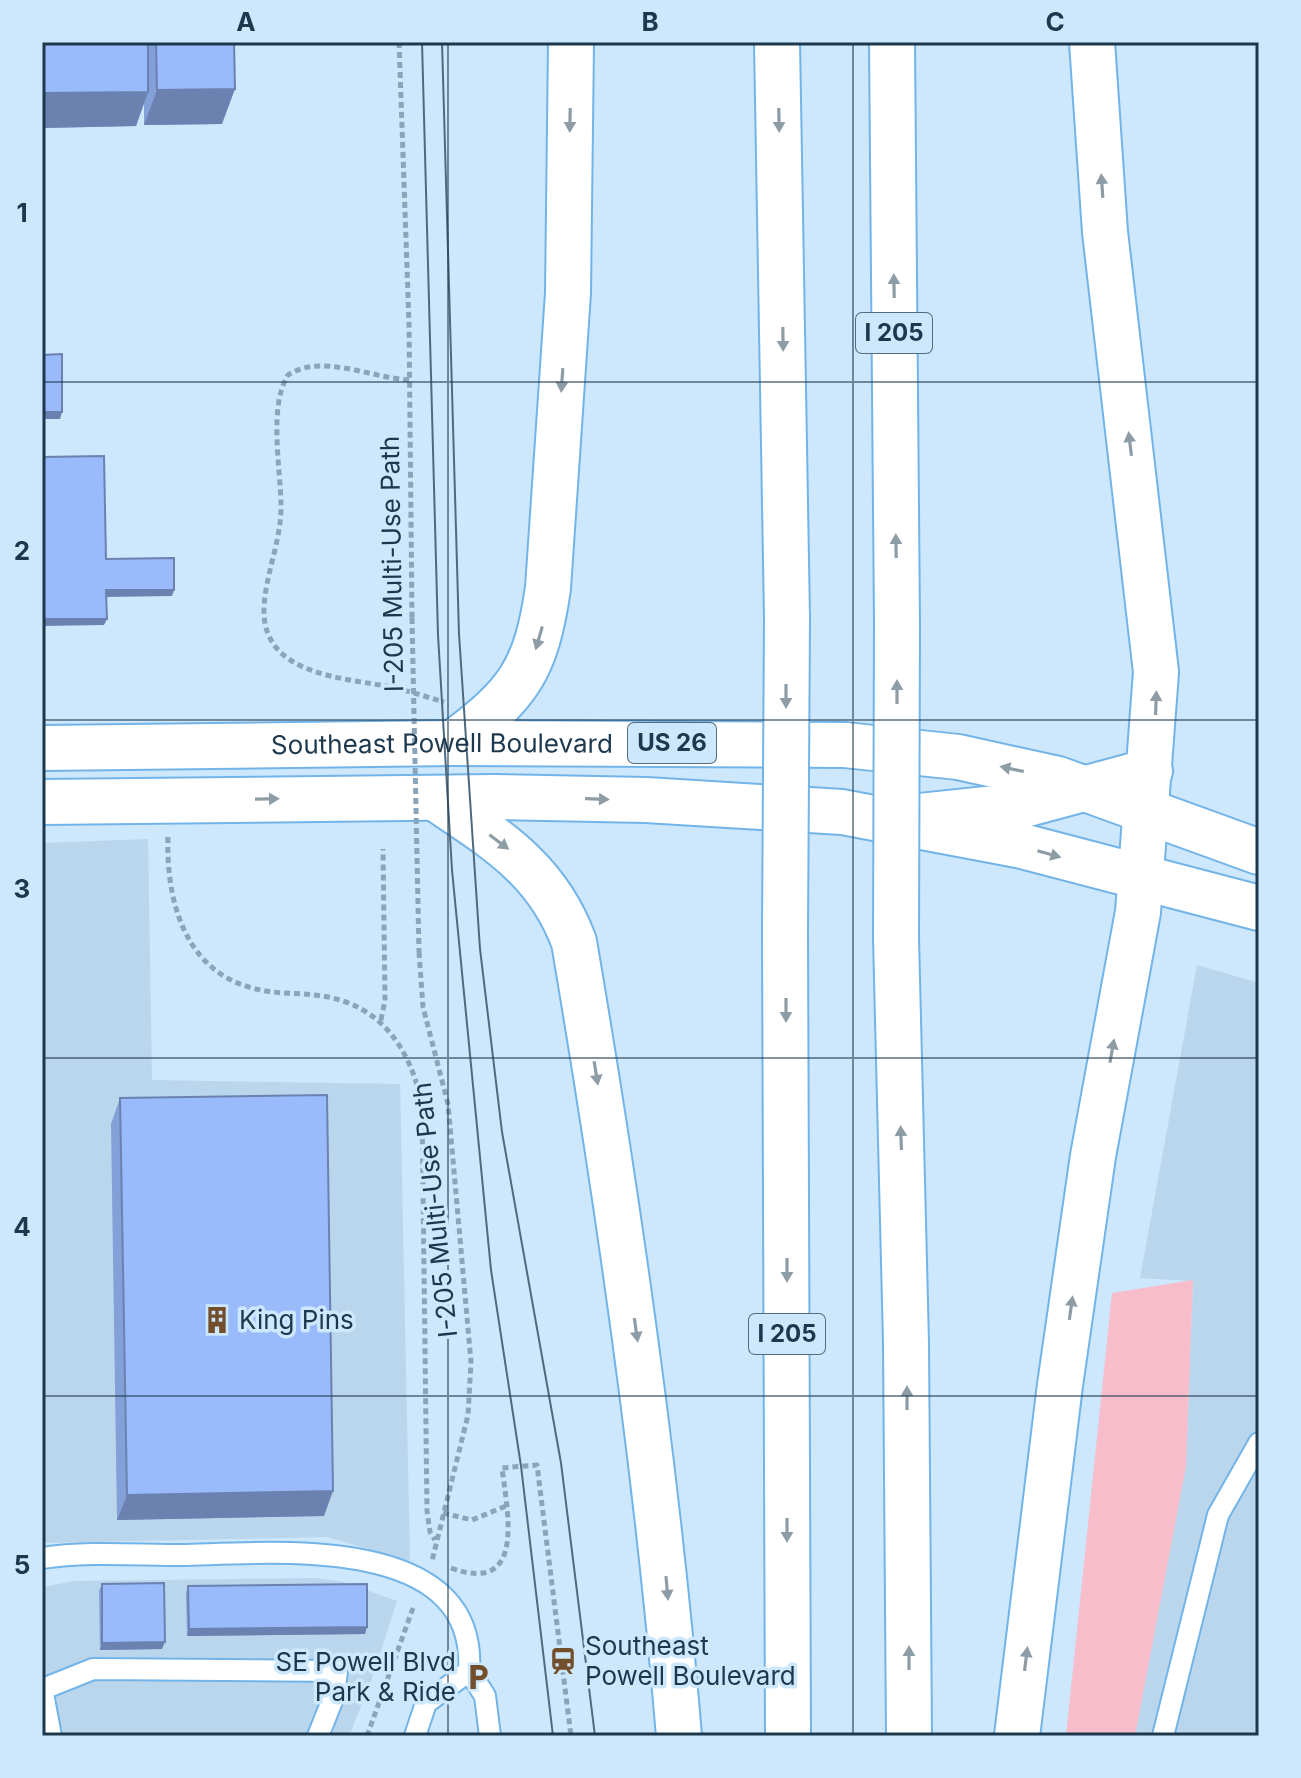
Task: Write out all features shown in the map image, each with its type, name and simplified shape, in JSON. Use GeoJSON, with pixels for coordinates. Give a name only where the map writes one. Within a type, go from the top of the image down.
{"type":"FeatureCollection","features":[{"type":"Feature","properties":{"kind":"main road"},"geometry":{"type":"LineString","coordinates":[[449,723],[497,711],[530,666],[542,634],[548,588],[568,293],[571,42]]}},
{"type":"Feature","properties":{"kind":"main road","name":"I 205"},"geometry":{"type":"LineString","coordinates":[[777,42],[787,618],[788,1736]]}},
{"type":"Feature","properties":{"kind":"main road","name":"I 205"},"geometry":{"type":"LineString","coordinates":[[892,42],[897,624],[896,938],[906,1343],[909,1736]]}},
{"type":"Feature","properties":{"kind":"main road"},"geometry":{"type":"LineString","coordinates":[[1017,1736],[1064,1355],[1093,1156],[1141,879],[1156,672],[1105,232],[1092,42]]}},
{"type":"Feature","properties":{"kind":"main road","name":"Southeast Powell Boulevard"},"geometry":{"type":"LineString","coordinates":[[42,748],[449,723],[845,745],[958,757],[1087,788],[1149,790],[1259,852]]}},
{"type":"Feature","properties":{"kind":"main road"},"geometry":{"type":"LineString","coordinates":[[891,819],[976,813],[1024,805],[1087,788]]}},
{"type":"Feature","properties":{"kind":"main road"},"geometry":{"type":"LineString","coordinates":[[435,798],[529,866],[554,897],[574,942],[636,1326],[665,1564],[679,1736]]}},
{"type":"Feature","properties":{"kind":"main road","name":"Southeast Powell Boulevard"},"geometry":{"type":"LineString","coordinates":[[42,802],[435,798],[707,803],[842,812],[1022,846],[1259,908]]}},
{"type":"Feature","properties":{"kind":"lane"},"geometry":{"type":"LineString","coordinates":[[1163,1736],[1218,1515],[1259,1443]]}},
{"type":"Feature","properties":{"kind":"lane"},"geometry":{"type":"LineString","coordinates":[[42,1558],[316,1552],[373,1563],[423,1582],[451,1600],[460,1615],[470,1649],[469,1671],[485,1696],[490,1736]]}},
{"type":"Feature","properties":{"kind":"lane"},"geometry":{"type":"LineString","coordinates":[[51,1736],[42,1689],[93,1669],[337,1671],[334,1696],[318,1736]]}},
{"type":"Feature","properties":{"kind":"lane"},"geometry":{"type":"LineString","coordinates":[[415,1736],[426,1703],[469,1671]]}},
{"type":"Feature","properties":{"kind":"path","name":"I-205 Multi-Use Path"},"geometry":{"type":"LineString","coordinates":[[367,1736],[432,1561],[468,1415],[471,1362],[448,1104],[423,1007],[419,952],[409,380],[399,42]]}},
{"type":"Feature","properties":{"kind":"path"},"geometry":{"type":"LineString","coordinates":[[409,380],[323,366],[307,366],[288,375],[278,405],[279,539],[264,610],[276,645],[303,667],[343,681],[395,688],[449,723]]}},
{"type":"Feature","properties":{"kind":"path"},"geometry":{"type":"LineString","coordinates":[[168,836],[167,878],[176,912],[188,938],[206,963],[223,976],[246,987],[342,1000],[381,1020],[408,1058],[422,1105],[427,1511],[430,1532],[435,1540]]}},
{"type":"Feature","properties":{"kind":"path"},"geometry":{"type":"LineString","coordinates":[[381,1020],[385,1001],[383,849]]}},
{"type":"Feature","properties":{"kind":"path"},"geometry":{"type":"LineString","coordinates":[[432,1561],[473,1573],[496,1566],[508,1549],[502,1468],[537,1465],[571,1736]]}},
{"type":"Feature","properties":{"kind":"path"},"geometry":{"type":"LineString","coordinates":[[443,1513],[472,1520],[506,1506]]}},
{"type":"Feature","properties":{"kind":"shaded area"},"geometry":{"type":"Polygon","coordinates":[[[148,839],[152,1080],[400,1084],[410,1561],[327,1537],[42,1543],[42,843],[148,839]]]}},
{"type":"Feature","properties":{"kind":"shaded area"},"geometry":{"type":"Polygon","coordinates":[[[1197,965],[1259,983],[1259,1736],[1135,1736],[1186,1466],[1193,1281],[1140,1278],[1197,965]]]}},
{"type":"Feature","properties":{"kind":"shaded area"},"geometry":{"type":"Polygon","coordinates":[[[1193,1280],[1186,1466],[1135,1736],[1066,1736],[1112,1293],[1193,1280]]]}},
{"type":"Feature","properties":{"kind":"shaded area"},"geometry":{"type":"Polygon","coordinates":[[[316,1578],[344,1582],[397,1601],[349,1736],[42,1736],[42,1587],[75,1581],[316,1578]]]}},
{"type":"Feature","properties":{"kind":"building"},"geometry":{"type":"Polygon","coordinates":[[[42,42],[148,42],[148,92],[42,93],[42,42]]]}},
{"type":"Feature","properties":{"kind":"building"},"geometry":{"type":"Polygon","coordinates":[[[156,42],[234,42],[235,89],[157,90],[156,42]]]}},
{"type":"Feature","properties":{"kind":"building"},"geometry":{"type":"Polygon","coordinates":[[[62,354],[62,412],[42,412],[42,355],[62,354]]]}},
{"type":"Feature","properties":{"kind":"building"},"geometry":{"type":"Polygon","coordinates":[[[104,456],[106,559],[174,558],[174,590],[106,590],[107,619],[42,619],[42,457],[104,456]]]}},
{"type":"Feature","properties":{"kind":"building","name":"King Pins"},"geometry":{"type":"Polygon","coordinates":[[[327,1095],[333,1491],[127,1495],[120,1098],[327,1095]]]}},
{"type":"Feature","properties":{"kind":"building"},"geometry":{"type":"Polygon","coordinates":[[[164,1583],[165,1642],[102,1643],[102,1584],[164,1583]]]}},
{"type":"Feature","properties":{"kind":"building"},"geometry":{"type":"Polygon","coordinates":[[[367,1584],[367,1627],[189,1629],[188,1586],[367,1584]]]}},
{"type":"Feature","properties":{"kind":"tram line"},"geometry":{"type":"LineString","coordinates":[[422,42],[438,635],[452,870],[491,1270],[521,1466],[553,1736]]}},
{"type":"Feature","properties":{"kind":"tram line"},"geometry":{"type":"LineString","coordinates":[[442,42],[459,634],[480,949],[502,1132],[561,1463],[595,1736]]}},
{"type":"Feature","properties":{"kind":"place","name":"King Pins"},"geometry":{"type":"Point","coordinates":[217,1320]}},
{"type":"Feature","properties":{"kind":"place","name":"Southeast Powell Boulevard"},"geometry":{"type":"Point","coordinates":[563,1661]}},
{"type":"Feature","properties":{"kind":"place","name":"SE Powell Blvd Park & Ride"},"geometry":{"type":"Point","coordinates":[478,1677]}}]}
